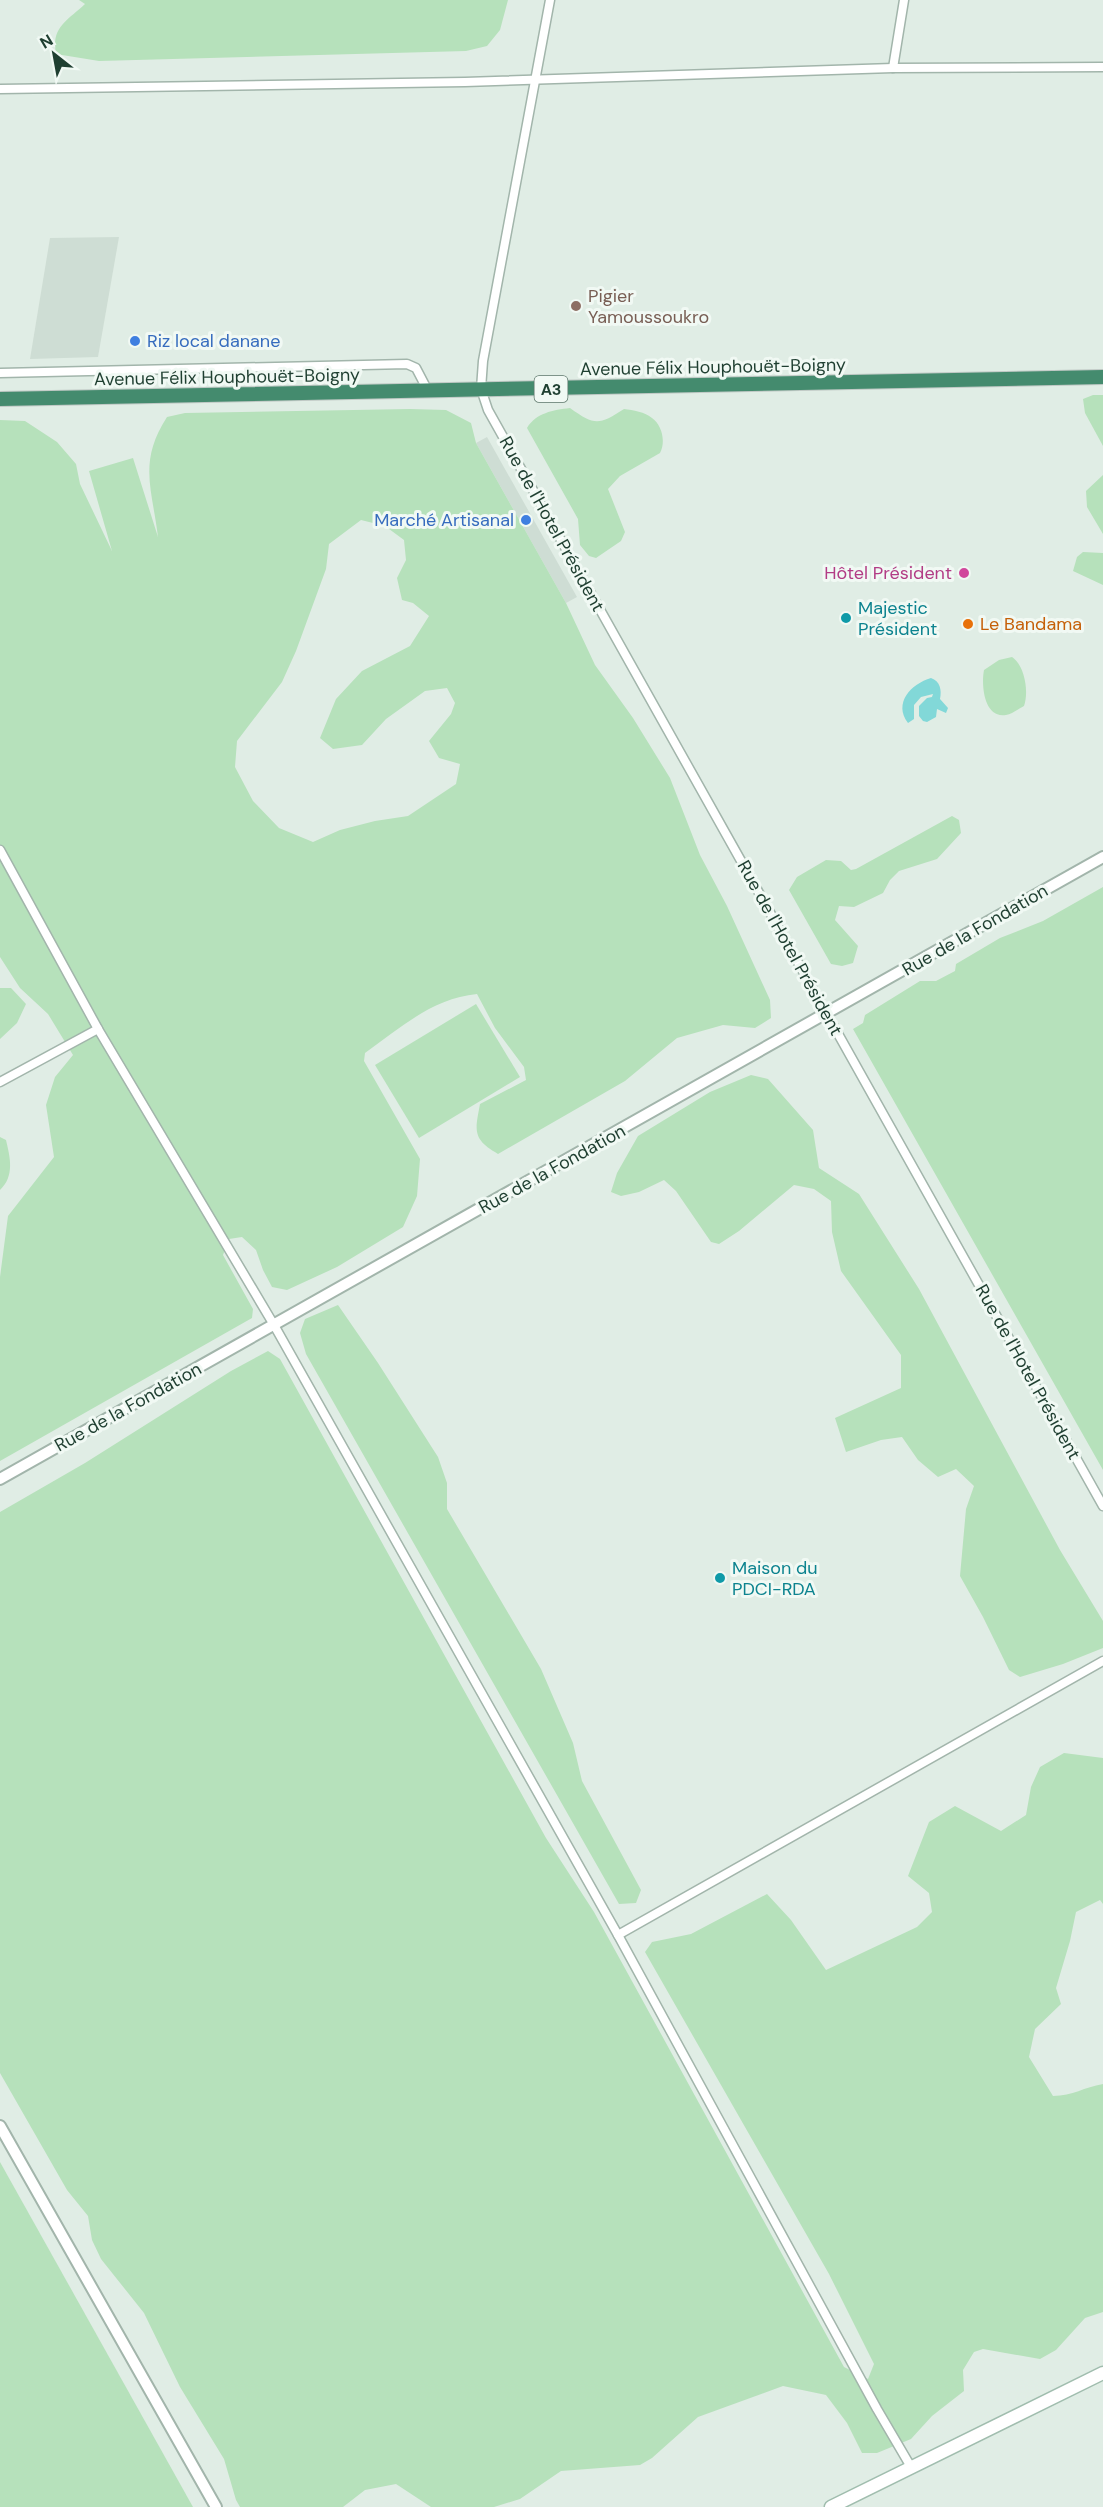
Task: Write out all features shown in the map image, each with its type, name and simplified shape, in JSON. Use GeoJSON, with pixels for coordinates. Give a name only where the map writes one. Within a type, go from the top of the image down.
{"type":"FeatureCollection","features":[{"type":"Feature","properties":{"kind":"highway","name":"Avenue Félix Houphouët-Boigny"},"geometry":{"type":"LineString","coordinates":[[0,399],[1103,376]]}},
{"type":"Feature","properties":{"kind":"main road"},"geometry":{"type":"LineString","coordinates":[[831,2507],[1103,2373]]}},
{"type":"Feature","properties":{"kind":"street"},"geometry":{"type":"LineString","coordinates":[[481,389],[486,349],[550,0]]}},
{"type":"Feature","properties":{"kind":"street"},"geometry":{"type":"LineString","coordinates":[[893,68],[904,0]]}},
{"type":"Feature","properties":{"kind":"street"},"geometry":{"type":"LineString","coordinates":[[0,90],[537,79],[893,68],[1103,67]]}},
{"type":"Feature","properties":{"kind":"street"},"geometry":{"type":"LineString","coordinates":[[0,373],[407,364],[416,368],[428,391]]}},
{"type":"Feature","properties":{"kind":"street","name":"Rue de l'Hotel Président"},"geometry":{"type":"LineString","coordinates":[[481,389],[496,424],[1103,1506]]}},
{"type":"Feature","properties":{"kind":"street"},"geometry":{"type":"LineString","coordinates":[[0,850],[98,1029],[274,1325],[618,1935],[877,2409],[911,2467]]}},
{"type":"Feature","properties":{"kind":"street","name":"Rue de la Fondation"},"geometry":{"type":"LineString","coordinates":[[0,1479],[1103,857]]}},
{"type":"Feature","properties":{"kind":"street"},"geometry":{"type":"LineString","coordinates":[[0,1082],[98,1029]]}},
{"type":"Feature","properties":{"kind":"street"},"geometry":{"type":"LineString","coordinates":[[618,1935],[1103,1661]]}},
{"type":"Feature","properties":{"kind":"street"},"geometry":{"type":"LineString","coordinates":[[0,2126],[216,2507]]}},
{"type":"Feature","properties":{"kind":"shaded area"},"geometry":{"type":"Polygon","coordinates":[[[119,237],[98,357],[30,359],[50,238],[119,237]]]}},
{"type":"Feature","properties":{"kind":"shaded area","name":"Marché Artisanal"},"geometry":{"type":"Polygon","coordinates":[[[487,437],[577,597],[566,603],[476,443],[487,437]]]}},
{"type":"Feature","properties":{"kind":"green space"},"geometry":{"type":"Polygon","coordinates":[[[79,0],[508,0],[500,30],[487,46],[466,51],[99,61],[56,54],[58,31],[85,4],[79,0]]]}},
{"type":"Feature","properties":{"kind":"green space"},"geometry":{"type":"Polygon","coordinates":[[[1093,395],[1103,395],[1103,446],[1085,413],[1083,399],[1093,395]]]}},
{"type":"Feature","properties":{"kind":"green space"},"geometry":{"type":"Polygon","coordinates":[[[570,408],[585,418],[597,421],[609,418],[624,409],[639,412],[655,421],[662,434],[663,444],[660,453],[620,476],[608,489],[625,532],[621,541],[596,558],[589,556],[580,545],[578,519],[527,428],[540,416],[551,411],[570,408]]]}},
{"type":"Feature","properties":{"kind":"green space"},"geometry":{"type":"Polygon","coordinates":[[[446,410],[471,423],[476,443],[566,603],[595,665],[633,718],[670,778],[700,855],[727,906],[770,1000],[771,1018],[755,1028],[723,1025],[677,1038],[625,1081],[498,1154],[484,1144],[477,1134],[480,1104],[526,1080],[524,1067],[495,1028],[477,994],[446,1001],[431,1008],[404,1024],[365,1053],[364,1061],[420,1159],[417,1196],[403,1227],[337,1267],[287,1290],[272,1287],[256,1250],[242,1237],[229,1239],[223,1255],[253,1309],[252,1318],[0,1461],[0,1277],[8,1216],[54,1157],[46,1105],[55,1077],[73,1055],[48,1014],[20,988],[0,957],[0,420],[25,421],[57,442],[76,464],[80,484],[112,551],[89,471],[133,458],[158,537],[149,476],[153,448],[167,417],[185,413],[446,410]],[[361,520],[329,544],[326,569],[282,682],[237,741],[235,767],[253,801],[279,828],[313,842],[340,830],[408,816],[456,784],[460,764],[439,758],[429,741],[451,714],[455,703],[447,688],[425,691],[386,719],[362,745],[333,749],[320,738],[336,699],[362,671],[410,646],[429,616],[413,603],[402,600],[397,578],[406,560],[404,540],[385,526],[361,520]]]}},
{"type":"Feature","properties":{"kind":"green space"},"geometry":{"type":"Polygon","coordinates":[[[1103,475],[1103,534],[1087,507],[1086,491],[1103,475]]]}},
{"type":"Feature","properties":{"kind":"green space"},"geometry":{"type":"Polygon","coordinates":[[[1083,552],[1103,553],[1103,585],[1073,571],[1077,557],[1083,552]]]}},
{"type":"Feature","properties":{"kind":"green space"},"geometry":{"type":"Polygon","coordinates":[[[1012,657],[1023,673],[1026,687],[1024,706],[1013,713],[999,715],[993,712],[986,700],[983,684],[984,670],[999,660],[1012,657]]]}},
{"type":"Feature","properties":{"kind":"green space"},"geometry":{"type":"Polygon","coordinates":[[[952,816],[959,820],[961,833],[937,859],[899,871],[890,880],[883,893],[854,907],[839,906],[835,920],[858,946],[853,963],[842,966],[831,964],[789,890],[797,877],[826,860],[841,861],[851,870],[856,869],[952,816]]]}},
{"type":"Feature","properties":{"kind":"green space"},"geometry":{"type":"Polygon","coordinates":[[[1103,887],[1103,1470],[853,1029],[863,1023],[865,1015],[920,981],[936,981],[955,971],[956,964],[1000,938],[1043,921],[1103,887]]]}},
{"type":"Feature","properties":{"kind":"green space"},"geometry":{"type":"Polygon","coordinates":[[[0,988],[11,988],[26,1004],[17,1023],[0,1039],[0,988]]]}},
{"type":"Feature","properties":{"kind":"green space"},"geometry":{"type":"Polygon","coordinates":[[[476,1004],[520,1077],[419,1138],[375,1065],[476,1004]]]}},
{"type":"Feature","properties":{"kind":"green space"},"geometry":{"type":"Polygon","coordinates":[[[751,1075],[768,1079],[813,1130],[819,1168],[859,1194],[919,1289],[1060,1550],[1103,1621],[1103,1648],[1063,1664],[1020,1677],[1009,1670],[960,1576],[966,1509],[974,1486],[956,1469],[938,1477],[918,1460],[902,1437],[881,1440],[846,1452],[835,1418],[901,1388],[901,1355],[841,1271],[832,1232],[831,1201],[814,1189],[794,1185],[739,1231],[719,1244],[711,1242],[676,1191],[664,1180],[639,1192],[621,1196],[611,1192],[617,1173],[638,1136],[710,1092],[751,1075]]]}},
{"type":"Feature","properties":{"kind":"green space"},"geometry":{"type":"Polygon","coordinates":[[[0,1137],[6,1140],[10,1173],[0,1190],[0,1137]]]}},
{"type":"Feature","properties":{"kind":"green space"},"geometry":{"type":"Polygon","coordinates":[[[338,1305],[438,1457],[447,1483],[447,1509],[541,1669],[573,1743],[582,1781],[641,1890],[636,1903],[619,1904],[306,1354],[300,1333],[305,1319],[338,1305]]]}},
{"type":"Feature","properties":{"kind":"green space"},"geometry":{"type":"Polygon","coordinates":[[[268,1351],[280,1359],[546,1838],[594,1912],[844,2367],[868,2379],[874,2364],[829,2274],[645,1952],[652,1942],[691,1934],[767,1894],[791,1920],[826,1970],[917,1927],[932,1912],[929,1893],[908,1876],[929,1822],[955,1806],[1001,1831],[1026,1815],[1031,1787],[1040,1767],[1064,1753],[1103,1758],[1103,1904],[1100,1900],[1076,1912],[1056,1988],[1061,2004],[1035,2029],[1029,2057],[1053,2096],[1067,2095],[1103,2084],[1103,2312],[1085,2318],[1056,2350],[1040,2359],[983,2349],[974,2352],[963,2370],[964,2391],[932,2416],[911,2439],[877,2453],[862,2453],[847,2423],[826,2395],[783,2386],[698,2417],[652,2458],[640,2465],[561,2471],[520,2499],[494,2507],[431,2507],[396,2484],[365,2490],[343,2507],[240,2507],[224,2459],[180,2387],[144,2313],[101,2259],[92,2240],[88,2216],[67,2190],[0,2073],[0,1512],[85,1463],[231,1371],[268,1351]]]}},
{"type":"Feature","properties":{"kind":"green space"},"geometry":{"type":"Polygon","coordinates":[[[0,2162],[193,2507],[0,2507],[0,2162]]]}},
{"type":"Feature","properties":{"kind":"water"},"geometry":{"type":"Polygon","coordinates":[[[931,678],[940,686],[940,699],[948,708],[946,713],[937,709],[936,717],[927,722],[923,721],[919,716],[919,706],[933,694],[921,697],[914,705],[914,719],[908,723],[902,708],[906,695],[917,685],[931,678]]]}},
{"type":"Feature","properties":{"kind":"place","name":"Pigier Yamoussoukro"},"geometry":{"type":"Point","coordinates":[576,306]}},
{"type":"Feature","properties":{"kind":"place","name":"Riz local danane"},"geometry":{"type":"Point","coordinates":[135,341]}},
{"type":"Feature","properties":{"kind":"place","name":"Marché Artisanal"},"geometry":{"type":"Point","coordinates":[526,520]}},
{"type":"Feature","properties":{"kind":"place","name":"Hôtel Président"},"geometry":{"type":"Point","coordinates":[964,573]}},
{"type":"Feature","properties":{"kind":"place","name":"Majestic Président"},"geometry":{"type":"Point","coordinates":[846,618]}},
{"type":"Feature","properties":{"kind":"place","name":"Le Bandama"},"geometry":{"type":"Point","coordinates":[968,624]}},
{"type":"Feature","properties":{"kind":"place","name":"Maison du PDCI-RDA"},"geometry":{"type":"Point","coordinates":[720,1578]}}]}
